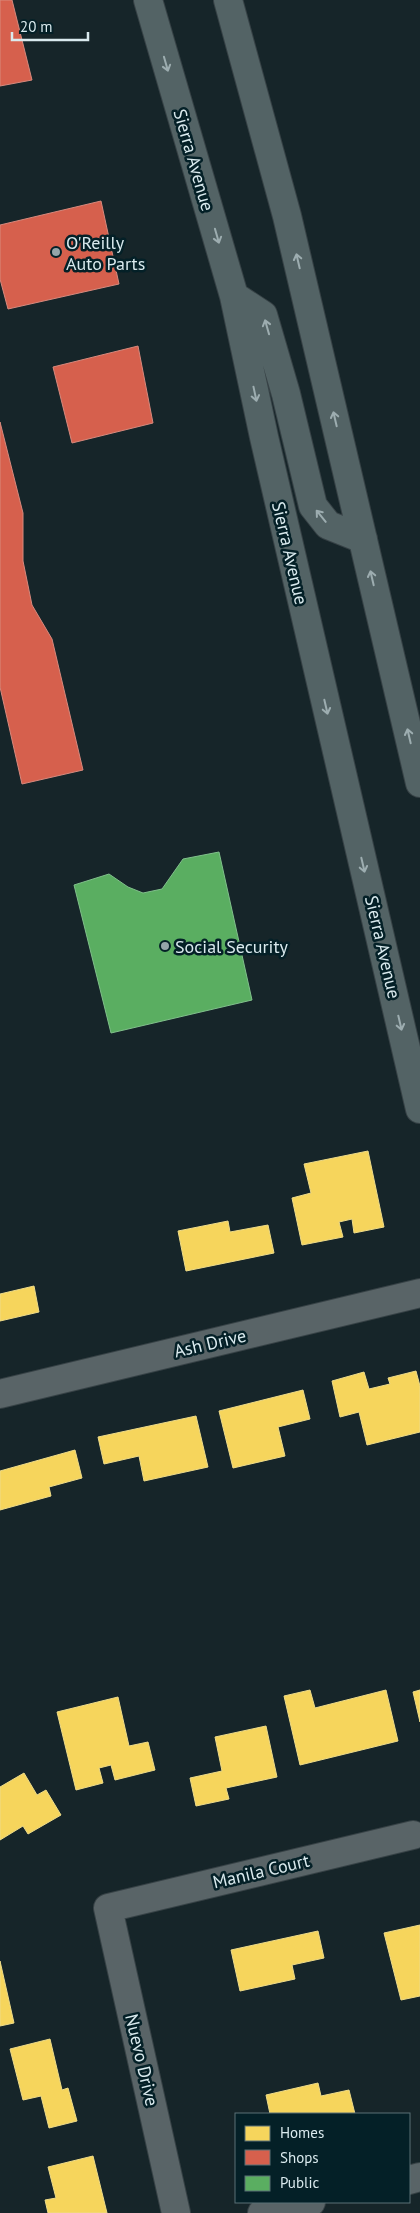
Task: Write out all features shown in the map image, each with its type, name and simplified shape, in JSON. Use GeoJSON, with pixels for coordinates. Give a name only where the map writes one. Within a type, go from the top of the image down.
{"type":"FeatureCollection","features":[{"type":"Feature","properties":{"kind":"main road","name":"Sierra Avenue"},"geometry":{"type":"LineString","coordinates":[[148,0],[234,296],[264,437],[415,1066],[420,1110]]}},
{"type":"Feature","properties":{"kind":"main road"},"geometry":{"type":"LineString","coordinates":[[228,0],[287,216],[420,783]]}},
{"type":"Feature","properties":{"kind":"main road"},"geometry":{"type":"LineString","coordinates":[[234,296],[263,315],[286,394],[313,506],[328,524],[363,539]]}},
{"type":"Feature","properties":{"kind":"street","name":"Ash Drive"},"geometry":{"type":"LineString","coordinates":[[0,1394],[420,1293]]}},
{"type":"Feature","properties":{"kind":"street","name":"Manila Court"},"geometry":{"type":"LineString","coordinates":[[108,1908],[413,1835]]}},
{"type":"Feature","properties":{"kind":"street","name":"Nuevo Drive"},"geometry":{"type":"LineString","coordinates":[[108,1908],[176,2213]]}},
{"type":"Feature","properties":{"kind":"street"},"geometry":{"type":"LineString","coordinates":[[262,2213],[307,2203]]}},
{"type":"Feature","properties":{"kind":"building: Homes"},"geometry":{"type":"Polygon","coordinates":[[[368,1151],[384,1227],[354,1233],[352,1219],[339,1222],[343,1237],[302,1245],[292,1198],[311,1193],[304,1164],[368,1151]]]}},
{"type":"Feature","properties":{"kind":"building: Homes"},"geometry":{"type":"Polygon","coordinates":[[[228,1221],[230,1232],[268,1225],[274,1253],[186,1271],[178,1231],[228,1221]]]}},
{"type":"Feature","properties":{"kind":"building: Homes"},"geometry":{"type":"Polygon","coordinates":[[[34,1286],[39,1312],[0,1321],[0,1294],[34,1286]]]}},
{"type":"Feature","properties":{"kind":"building: Homes"},"geometry":{"type":"Polygon","coordinates":[[[416,1371],[420,1386],[420,1432],[367,1445],[359,1412],[340,1417],[332,1381],[364,1372],[369,1389],[390,1384],[388,1378],[416,1371]]]}},
{"type":"Feature","properties":{"kind":"building: Homes"},"geometry":{"type":"Polygon","coordinates":[[[303,1390],[310,1419],[278,1427],[285,1456],[233,1468],[219,1411],[303,1390]]]}},
{"type":"Feature","properties":{"kind":"building: Homes"},"geometry":{"type":"Polygon","coordinates":[[[196,1416],[208,1467],[144,1481],[139,1456],[104,1464],[98,1437],[196,1416]]]}},
{"type":"Feature","properties":{"kind":"building: Homes"},"geometry":{"type":"Polygon","coordinates":[[[75,1450],[82,1478],[49,1487],[51,1496],[0,1510],[0,1471],[75,1450]]]}},
{"type":"Feature","properties":{"kind":"building: Homes"},"geometry":{"type":"Polygon","coordinates":[[[310,1690],[315,1708],[386,1690],[398,1741],[300,1765],[284,1696],[310,1690]]]}},
{"type":"Feature","properties":{"kind":"building: Homes"},"geometry":{"type":"Polygon","coordinates":[[[420,1690],[420,1722],[413,1692],[420,1690]]]}},
{"type":"Feature","properties":{"kind":"building: Homes"},"geometry":{"type":"Polygon","coordinates":[[[118,1697],[129,1746],[148,1742],[155,1770],[115,1780],[111,1765],[99,1768],[103,1783],[76,1790],[57,1712],[118,1697]]]}},
{"type":"Feature","properties":{"kind":"building: Homes"},"geometry":{"type":"Polygon","coordinates":[[[266,1726],[277,1777],[226,1788],[229,1799],[196,1806],[190,1778],[222,1771],[215,1737],[266,1726]]]}},
{"type":"Feature","properties":{"kind":"building: Homes"},"geometry":{"type":"Polygon","coordinates":[[[24,1773],[37,1795],[46,1790],[61,1815],[28,1834],[23,1826],[0,1840],[0,1787],[24,1773]]]}},
{"type":"Feature","properties":{"kind":"building: Homes"},"geometry":{"type":"Polygon","coordinates":[[[420,1925],[420,1996],[401,2000],[384,1933],[420,1925]]]}},
{"type":"Feature","properties":{"kind":"building: Homes"},"geometry":{"type":"Polygon","coordinates":[[[318,1931],[324,1958],[292,1965],[295,1979],[240,1991],[231,1950],[318,1931]]]}},
{"type":"Feature","properties":{"kind":"building: Homes"},"geometry":{"type":"Polygon","coordinates":[[[0,1961],[14,2023],[0,2026],[0,1961]]]}},
{"type":"Feature","properties":{"kind":"building: Homes"},"geometry":{"type":"Polygon","coordinates":[[[50,2039],[62,2090],[68,2088],[77,2121],[49,2128],[41,2096],[23,2100],[10,2049],[50,2039]]]}},
{"type":"Feature","properties":{"kind":"building: Homes"},"geometry":{"type":"Polygon","coordinates":[[[318,2083],[321,2096],[349,2090],[355,2113],[270,2113],[266,2095],[318,2083]]]}},
{"type":"Feature","properties":{"kind":"building: Homes"},"geometry":{"type":"Polygon","coordinates":[[[93,2156],[107,2213],[48,2213],[45,2200],[56,2198],[48,2167],[93,2156]]]}},
{"type":"Feature","properties":{"kind":"building: Shops"},"geometry":{"type":"Polygon","coordinates":[[[0,0],[12,0],[32,80],[0,86],[0,0]]]}},
{"type":"Feature","properties":{"kind":"building: Shops","name":"O'Reilly Auto Parts"},"geometry":{"type":"Polygon","coordinates":[[[101,201],[119,284],[8,309],[0,279],[0,225],[101,201]]]}},
{"type":"Feature","properties":{"kind":"building: Shops"},"geometry":{"type":"Polygon","coordinates":[[[138,346],[153,423],[72,443],[53,367],[138,346]]]}},
{"type":"Feature","properties":{"kind":"building: Shops"},"geometry":{"type":"Polygon","coordinates":[[[0,422],[23,513],[23,561],[32,605],[52,639],[83,770],[22,784],[0,687],[0,422]]]}},
{"type":"Feature","properties":{"kind":"building: Public","name":"Social Security"},"geometry":{"type":"Polygon","coordinates":[[[219,852],[252,1000],[111,1033],[74,885],[109,874],[128,887],[143,893],[162,889],[183,859],[219,852]]]}},
{"type":"Feature","properties":{"kind":"place","name":"O'Reilly Auto Parts"},"geometry":{"type":"Point","coordinates":[56,252]}},
{"type":"Feature","properties":{"kind":"place","name":"Social Security"},"geometry":{"type":"Point","coordinates":[165,946]}}]}
